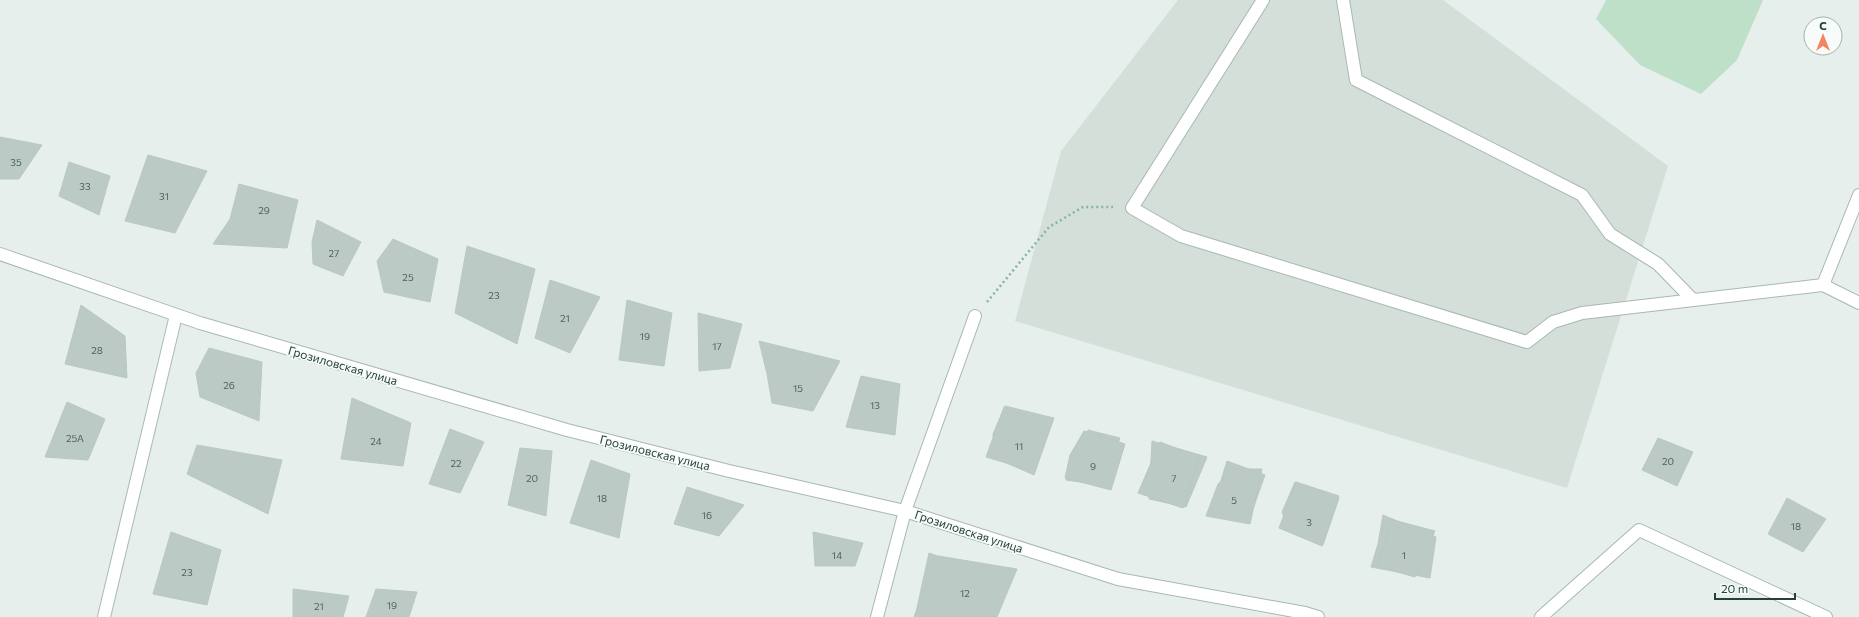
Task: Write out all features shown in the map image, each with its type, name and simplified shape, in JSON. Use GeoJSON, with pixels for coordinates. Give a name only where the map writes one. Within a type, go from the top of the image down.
{"type":"FeatureCollection","features":[{"type":"Feature","properties":{"kind":"street"},"geometry":{"type":"LineString","coordinates":[[1263,0],[1132,208],[1181,236],[1527,342],[1553,322],[1582,313],[1823,284],[1859,304]]}},
{"type":"Feature","properties":{"kind":"street"},"geometry":{"type":"LineString","coordinates":[[1343,0],[1356,80],[1582,195],[1610,234],[1658,264],[1693,300]]}},
{"type":"Feature","properties":{"kind":"street"},"geometry":{"type":"LineString","coordinates":[[1823,284],[1859,195]]}},
{"type":"Feature","properties":{"kind":"street","name":"Грозиловская улица"},"geometry":{"type":"LineString","coordinates":[[0,254],[176,315],[567,430],[729,472],[905,511],[1118,579],[1304,613],[1318,617]]}},
{"type":"Feature","properties":{"kind":"street"},"geometry":{"type":"LineString","coordinates":[[104,617],[176,315]]}},
{"type":"Feature","properties":{"kind":"street"},"geometry":{"type":"LineString","coordinates":[[877,617],[905,511],[975,316]]}},
{"type":"Feature","properties":{"kind":"street"},"geometry":{"type":"LineString","coordinates":[[1541,617],[1639,530],[1826,617]]}},
{"type":"Feature","properties":{"kind":"path"},"geometry":{"type":"LineString","coordinates":[[975,316],[1049,227],[1083,207],[1132,208]]}},
{"type":"Feature","properties":{"kind":"shaded area"},"geometry":{"type":"Polygon","coordinates":[[[1178,0],[1443,0],[1668,166],[1567,488],[1015,321],[1061,151],[1178,0]]]}},
{"type":"Feature","properties":{"kind":"green space"},"geometry":{"type":"Polygon","coordinates":[[[1606,0],[1763,0],[1737,60],[1701,94],[1640,65],[1596,19],[1606,0]]]}},
{"type":"Feature","properties":{"kind":"building"},"geometry":{"type":"Polygon","coordinates":[[[0,137],[42,145],[19,179],[0,179],[0,137]]]}},
{"type":"Feature","properties":{"kind":"building"},"geometry":{"type":"Polygon","coordinates":[[[148,155],[207,171],[175,233],[125,221],[148,155]]]}},
{"type":"Feature","properties":{"kind":"building"},"geometry":{"type":"Polygon","coordinates":[[[69,162],[110,176],[99,215],[59,196],[69,162]]]}},
{"type":"Feature","properties":{"kind":"building"},"geometry":{"type":"Polygon","coordinates":[[[239,184],[298,200],[287,248],[213,244],[230,219],[239,184]]]}},
{"type":"Feature","properties":{"kind":"building"},"geometry":{"type":"Polygon","coordinates":[[[317,220],[361,242],[343,276],[313,264],[312,242],[317,220]]]}},
{"type":"Feature","properties":{"kind":"building"},"geometry":{"type":"Polygon","coordinates":[[[393,239],[438,259],[430,302],[384,292],[377,261],[393,239]]]}},
{"type":"Feature","properties":{"kind":"building"},"geometry":{"type":"Polygon","coordinates":[[[467,246],[535,269],[517,344],[455,313],[467,246]]]}},
{"type":"Feature","properties":{"kind":"building"},"geometry":{"type":"Polygon","coordinates":[[[550,280],[600,297],[570,353],[535,338],[550,280]]]}},
{"type":"Feature","properties":{"kind":"building"},"geometry":{"type":"Polygon","coordinates":[[[627,300],[672,313],[664,366],[619,360],[627,300]]]}},
{"type":"Feature","properties":{"kind":"building"},"geometry":{"type":"Polygon","coordinates":[[[81,305],[125,336],[127,378],[65,364],[81,305]]]}},
{"type":"Feature","properties":{"kind":"building"},"geometry":{"type":"Polygon","coordinates":[[[698,313],[742,324],[730,368],[699,371],[698,313]]]}},
{"type":"Feature","properties":{"kind":"building"},"geometry":{"type":"Polygon","coordinates":[[[759,341],[840,361],[813,411],[772,403],[759,341]]]}},
{"type":"Feature","properties":{"kind":"building"},"geometry":{"type":"Polygon","coordinates":[[[209,348],[262,362],[259,421],[200,397],[196,373],[209,348]]]}},
{"type":"Feature","properties":{"kind":"building"},"geometry":{"type":"Polygon","coordinates":[[[861,376],[900,384],[895,435],[846,427],[861,376]]]}},
{"type":"Feature","properties":{"kind":"building"},"geometry":{"type":"Polygon","coordinates":[[[352,398],[411,423],[403,466],[341,459],[352,398]]]}},
{"type":"Feature","properties":{"kind":"building"},"geometry":{"type":"Polygon","coordinates":[[[67,402],[105,419],[88,460],[45,457],[67,402]]]}},
{"type":"Feature","properties":{"kind":"building"},"geometry":{"type":"Polygon","coordinates":[[[1005,406],[1054,418],[1034,475],[995,458],[993,434],[1005,406]]]}},
{"type":"Feature","properties":{"kind":"building"},"geometry":{"type":"Polygon","coordinates":[[[1004,407],[1038,420],[1020,467],[986,457],[1004,407]]]}},
{"type":"Feature","properties":{"kind":"building"},"geometry":{"type":"Polygon","coordinates":[[[450,429],[484,442],[460,493],[429,484],[450,429]]]}},
{"type":"Feature","properties":{"kind":"building"},"geometry":{"type":"Polygon","coordinates":[[[1088,430],[1120,438],[1102,485],[1066,480],[1088,430]]]}},
{"type":"Feature","properties":{"kind":"building"},"geometry":{"type":"Polygon","coordinates":[[[1084,431],[1125,444],[1111,490],[1065,478],[1070,455],[1084,431]]]}},
{"type":"Feature","properties":{"kind":"building"},"geometry":{"type":"Polygon","coordinates":[[[1658,438],[1693,452],[1677,486],[1642,470],[1658,438]]]}},
{"type":"Feature","properties":{"kind":"building"},"geometry":{"type":"Polygon","coordinates":[[[1152,441],[1207,457],[1186,507],[1149,499],[1152,441]]]}},
{"type":"Feature","properties":{"kind":"building"},"geometry":{"type":"Polygon","coordinates":[[[1160,442],[1199,457],[1183,508],[1138,493],[1160,442]]]}},
{"type":"Feature","properties":{"kind":"building"},"geometry":{"type":"Polygon","coordinates":[[[197,445],[282,460],[268,514],[187,474],[197,445]]]}},
{"type":"Feature","properties":{"kind":"building"},"geometry":{"type":"Polygon","coordinates":[[[520,448],[552,451],[546,516],[508,505],[520,448]]]}},
{"type":"Feature","properties":{"kind":"building"},"geometry":{"type":"Polygon","coordinates":[[[591,460],[630,474],[619,538],[570,523],[591,460]]]}},
{"type":"Feature","properties":{"kind":"building"},"geometry":{"type":"Polygon","coordinates":[[[1227,461],[1265,475],[1248,523],[1211,513],[1227,461]]]}},
{"type":"Feature","properties":{"kind":"building"},"geometry":{"type":"Polygon","coordinates":[[[1235,469],[1262,469],[1250,524],[1206,516],[1218,484],[1235,469]]]}},
{"type":"Feature","properties":{"kind":"building"},"geometry":{"type":"Polygon","coordinates":[[[1295,482],[1339,498],[1323,545],[1291,532],[1282,512],[1295,482]]]}},
{"type":"Feature","properties":{"kind":"building"},"geometry":{"type":"Polygon","coordinates":[[[1296,482],[1339,496],[1322,546],[1279,528],[1296,482]]]}},
{"type":"Feature","properties":{"kind":"building"},"geometry":{"type":"Polygon","coordinates":[[[687,487],[744,505],[719,536],[674,524],[687,487]]]}},
{"type":"Feature","properties":{"kind":"building"},"geometry":{"type":"Polygon","coordinates":[[[1787,498],[1826,519],[1803,552],[1768,534],[1787,498]]]}},
{"type":"Feature","properties":{"kind":"building"},"geometry":{"type":"Polygon","coordinates":[[[1383,515],[1436,537],[1430,578],[1371,567],[1378,544],[1383,515]]]}},
{"type":"Feature","properties":{"kind":"building"},"geometry":{"type":"Polygon","coordinates":[[[1393,520],[1435,531],[1415,577],[1376,566],[1393,520]]]}},
{"type":"Feature","properties":{"kind":"building"},"geometry":{"type":"Polygon","coordinates":[[[171,532],[221,550],[207,605],[153,594],[171,532]]]}},
{"type":"Feature","properties":{"kind":"building"},"geometry":{"type":"Polygon","coordinates":[[[813,532],[863,543],[855,566],[815,566],[813,532]]]}},
{"type":"Feature","properties":{"kind":"building"},"geometry":{"type":"Polygon","coordinates":[[[929,553],[1006,581],[995,617],[915,617],[929,553]]]}},
{"type":"Feature","properties":{"kind":"building"},"geometry":{"type":"Polygon","coordinates":[[[938,556],[1017,569],[997,617],[914,617],[938,556]]]}},
{"type":"Feature","properties":{"kind":"building"},"geometry":{"type":"Polygon","coordinates":[[[293,589],[349,596],[343,617],[293,617],[293,589]]]}},
{"type":"Feature","properties":{"kind":"building"},"geometry":{"type":"Polygon","coordinates":[[[376,589],[417,592],[409,617],[366,617],[376,589]]]}}]}
